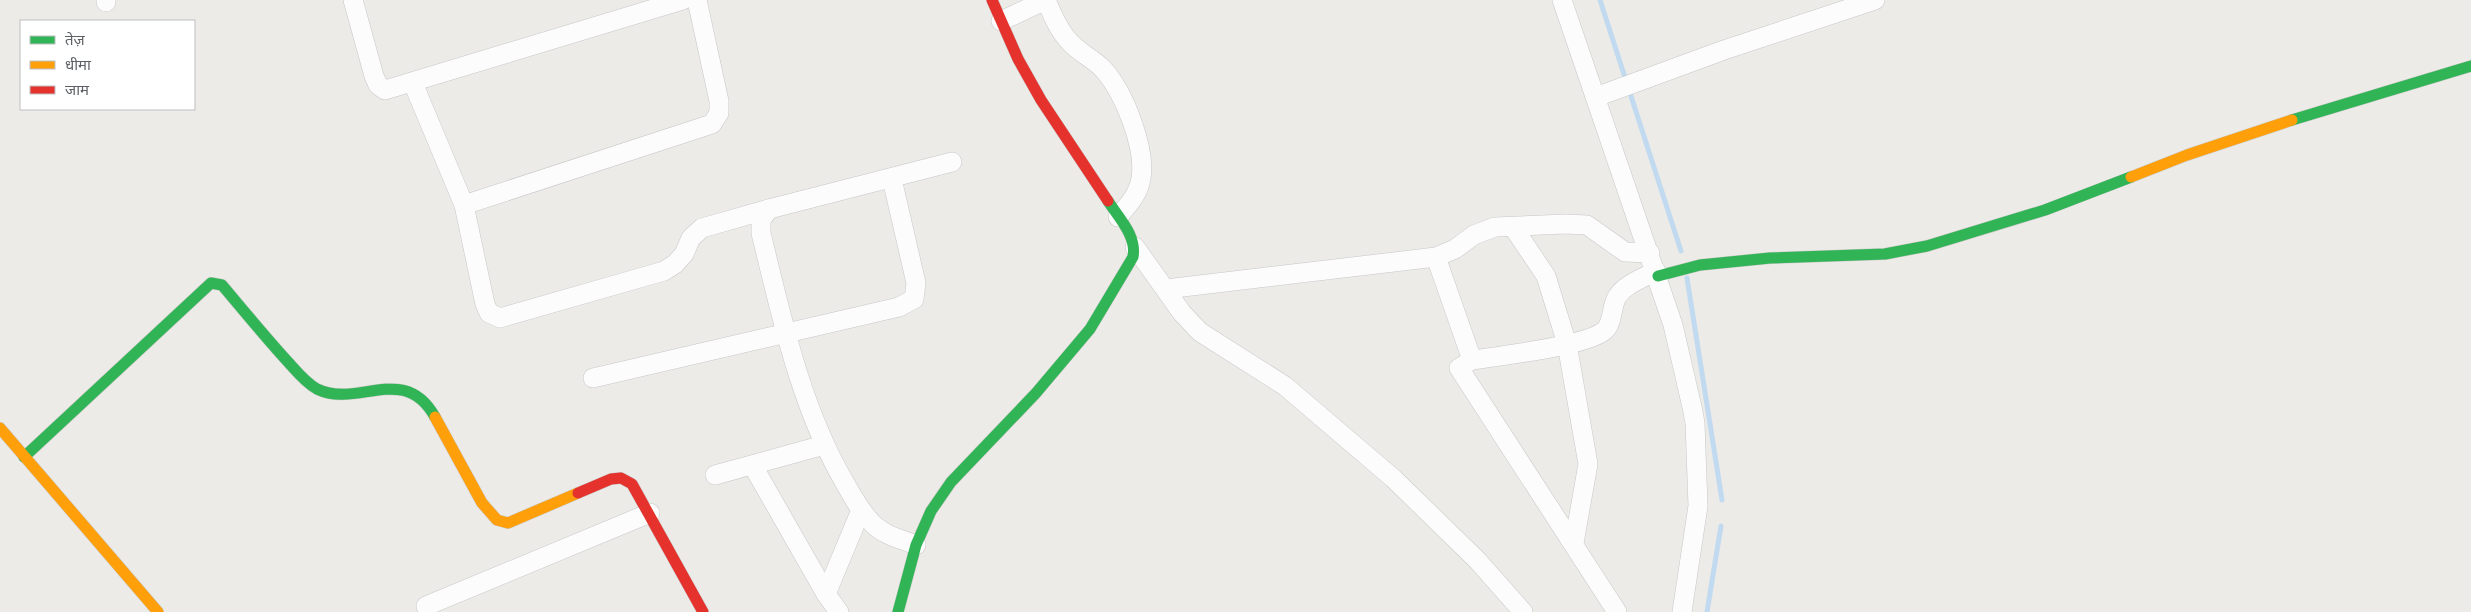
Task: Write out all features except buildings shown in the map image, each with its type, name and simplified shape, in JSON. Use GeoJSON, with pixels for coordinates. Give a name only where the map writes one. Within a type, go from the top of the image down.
{"type":"FeatureCollection","features":[{"type":"Feature","properties":{"kind":"street"},"geometry":{"type":"LineString","coordinates":[[352,0],[378,85],[385,90],[684,0]]}},
{"type":"Feature","properties":{"kind":"street"},"geometry":{"type":"LineString","coordinates":[[464,205],[712,124],[719,113],[719,101],[697,0]]}},
{"type":"Feature","properties":{"kind":"street"},"geometry":{"type":"LineString","coordinates":[[992,0],[1018,59],[1041,100],[1129,233],[1135,247],[1182,313],[1200,332],[1285,386],[1394,479],[1478,561],[1523,612]]}},
{"type":"Feature","properties":{"kind":"street"},"geometry":{"type":"LineString","coordinates":[[1001,20],[1046,0],[1068,41],[1097,63],[1122,95],[1131,118],[1141,163],[1141,179],[1136,195],[1118,217]]}},
{"type":"Feature","properties":{"kind":"street"},"geometry":{"type":"LineString","coordinates":[[1562,0],[1655,267],[1673,325],[1694,423],[1698,506],[1682,612]]}},
{"type":"Feature","properties":{"kind":"street"},"geometry":{"type":"LineString","coordinates":[[1596,96],[1875,0]]}},
{"type":"Feature","properties":{"kind":"street"},"geometry":{"type":"LineString","coordinates":[[1166,289],[1436,257],[1481,232],[1495,227],[1588,225],[1625,252],[1655,267],[1700,265],[1770,258],[1885,254],[1927,246],[2045,210],[2187,155],[2285,122],[2471,66]]}},
{"type":"Feature","properties":{"kind":"street"},"geometry":{"type":"LineString","coordinates":[[413,83],[464,205],[485,304],[489,313],[500,318],[664,271],[675,264],[684,254],[690,238],[702,228],[952,162]]}},
{"type":"Feature","properties":{"kind":"street"},"geometry":{"type":"LineString","coordinates":[[593,378],[899,307],[914,299],[916,283],[892,178]]}},
{"type":"Feature","properties":{"kind":"street"},"geometry":{"type":"LineString","coordinates":[[769,210],[761,220],[761,234],[786,334],[824,446],[861,510],[873,524],[885,533],[916,545]]}},
{"type":"Feature","properties":{"kind":"street"},"geometry":{"type":"LineString","coordinates":[[1512,227],[1546,276],[1567,344],[1588,464],[1574,543]]}},
{"type":"Feature","properties":{"kind":"street"},"geometry":{"type":"LineString","coordinates":[[898,612],[916,545],[931,511],[952,482],[1036,393],[1090,329],[1133,257],[1135,247]]}},
{"type":"Feature","properties":{"kind":"street"},"geometry":{"type":"LineString","coordinates":[[1436,257],[1472,360]]}},
{"type":"Feature","properties":{"kind":"street"},"geometry":{"type":"LineString","coordinates":[[1617,612],[1459,368],[1472,360],[1567,344],[1604,331],[1609,325],[1616,299],[1620,293],[1655,267]]}},
{"type":"Feature","properties":{"kind":"street"},"geometry":{"type":"LineString","coordinates":[[24,457],[212,283],[222,285],[300,374],[318,389],[330,392],[399,391],[413,393],[422,399],[430,409],[482,503],[497,520],[508,523],[611,479],[621,478],[632,484],[650,513],[695,610]]}},
{"type":"Feature","properties":{"kind":"street"},"geometry":{"type":"LineString","coordinates":[[0,428],[155,611]]}},
{"type":"Feature","properties":{"kind":"street"},"geometry":{"type":"LineString","coordinates":[[715,475],[824,446]]}},
{"type":"Feature","properties":{"kind":"street"},"geometry":{"type":"LineString","coordinates":[[753,466],[826,594],[839,612]]}},
{"type":"Feature","properties":{"kind":"street"},"geometry":{"type":"LineString","coordinates":[[826,594],[861,510]]}},
{"type":"Feature","properties":{"kind":"street"},"geometry":{"type":"LineString","coordinates":[[426,606],[650,513]]}},
{"type":"Feature","properties":{"kind":"waterway"},"geometry":{"type":"LineString","coordinates":[[1600,0],[1681,251]]}},
{"type":"Feature","properties":{"kind":"waterway"},"geometry":{"type":"LineString","coordinates":[[1687,278],[1722,500]]}},
{"type":"Feature","properties":{"kind":"waterway"},"geometry":{"type":"LineString","coordinates":[[1707,612],[1721,526]]}},
{"type":"Feature","properties":{"kind":"traffic: fast"},"geometry":{"type":"LineString","coordinates":[[2292,120],[2471,66]]}},
{"type":"Feature","properties":{"kind":"traffic: fast"},"geometry":{"type":"LineString","coordinates":[[1658,276],[1700,265],[1770,258],[1885,254],[1927,246],[2045,210],[2131,177]]}},
{"type":"Feature","properties":{"kind":"traffic: fast"},"geometry":{"type":"LineString","coordinates":[[898,612],[916,545],[931,511],[951,482],[1036,393],[1090,329],[1133,257],[1134,249],[1130,235],[1108,201]]}},
{"type":"Feature","properties":{"kind":"traffic: fast"},"geometry":{"type":"LineString","coordinates":[[24,457],[211,283],[222,285],[298,374],[317,389],[333,394],[395,389],[409,392],[423,401],[435,417]]}},
{"type":"Feature","properties":{"kind":"traffic: slow"},"geometry":{"type":"LineString","coordinates":[[2131,177],[2187,155],[2292,120]]}},
{"type":"Feature","properties":{"kind":"traffic: slow"},"geometry":{"type":"LineString","coordinates":[[435,417],[482,503],[497,520],[508,523],[578,493]]}},
{"type":"Feature","properties":{"kind":"traffic: slow"},"geometry":{"type":"LineString","coordinates":[[0,428],[158,612]]}},
{"type":"Feature","properties":{"kind":"traffic: jam"},"geometry":{"type":"LineString","coordinates":[[992,0],[1018,59],[1041,100],[1108,201]]}},
{"type":"Feature","properties":{"kind":"traffic: jam"},"geometry":{"type":"LineString","coordinates":[[578,493],[611,479],[621,478],[632,484],[703,612]]}}]}
